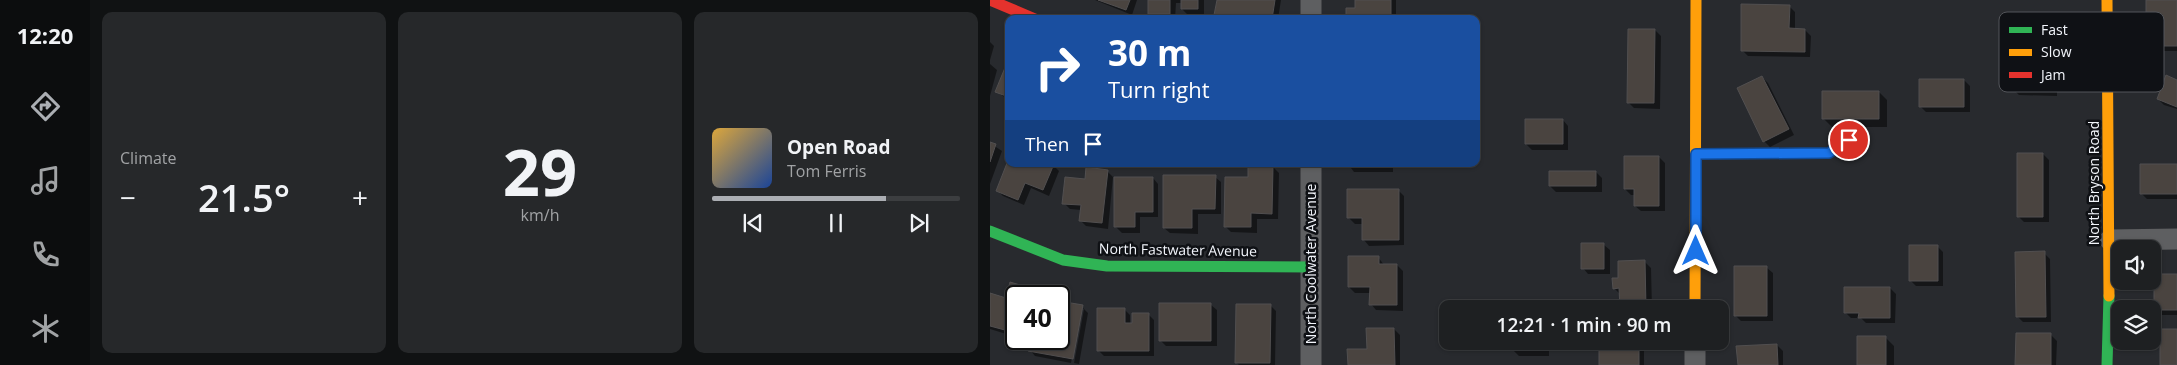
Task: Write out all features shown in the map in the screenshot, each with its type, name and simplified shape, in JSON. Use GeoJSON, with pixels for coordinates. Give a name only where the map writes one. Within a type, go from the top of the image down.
{"type":"FeatureCollection","features":[{"type":"Feature","properties":{"kind":"street"},"geometry":{"type":"LineString","coordinates":[[990,0],[1028,11]]}},
{"type":"Feature","properties":{"kind":"street"},"geometry":{"type":"LineString","coordinates":[[1311,0],[1311,15]]}},
{"type":"Feature","properties":{"kind":"street"},"geometry":{"type":"LineString","coordinates":[[1695,300],[1696,0]]}},
{"type":"Feature","properties":{"kind":"street","name":"North Bryson Road"},"geometry":{"type":"LineString","coordinates":[[2108,365],[2110,240],[2109,92]]}},
{"type":"Feature","properties":{"kind":"street","name":"North Coolwater Avenue"},"geometry":{"type":"LineString","coordinates":[[1311,167],[1311,365]]}},
{"type":"Feature","properties":{"kind":"street","name":"North Fastwater Avenue"},"geometry":{"type":"LineString","coordinates":[[990,231],[1063,260],[1106,266],[1311,267]]}},
{"type":"Feature","properties":{"kind":"street"},"geometry":{"type":"LineString","coordinates":[[2110,240],[2177,239]]}},
{"type":"Feature","properties":{"kind":"street"},"geometry":{"type":"LineString","coordinates":[[1695,350],[1695,365]]}},
{"type":"Feature","properties":{"kind":"lane"},"geometry":{"type":"LineString","coordinates":[[1696,154],[1829,153],[1849,140]]}},
{"type":"Feature","properties":{"kind":"building"},"geometry":{"type":"Polygon","coordinates":[[[1098,0],[1130,0],[1126,10],[1098,0]]]}},
{"type":"Feature","properties":{"kind":"building"},"geometry":{"type":"Polygon","coordinates":[[[1148,0],[1170,0],[1170,14],[1148,14],[1148,0]]]}},
{"type":"Feature","properties":{"kind":"building"},"geometry":{"type":"Polygon","coordinates":[[[1181,0],[1198,0],[1198,9],[1181,9],[1181,0]]]}},
{"type":"Feature","properties":{"kind":"building"},"geometry":{"type":"Polygon","coordinates":[[[1217,0],[1275,0],[1273,15],[1214,15],[1217,0]]]}},
{"type":"Feature","properties":{"kind":"building"},"geometry":{"type":"Polygon","coordinates":[[[1355,0],[1391,0],[1391,15],[1346,15],[1346,8],[1355,8],[1355,0]]]}},
{"type":"Feature","properties":{"kind":"building"},"geometry":{"type":"Polygon","coordinates":[[[2146,0],[2177,0],[2177,46],[2164,46],[2164,12],[2146,12],[2146,0]]]}},
{"type":"Feature","properties":{"kind":"building"},"geometry":{"type":"Polygon","coordinates":[[[1741,4],[1790,5],[1789,28],[1805,29],[1805,52],[1741,51],[1741,4]]]}},
{"type":"Feature","properties":{"kind":"building"},"geometry":{"type":"Polygon","coordinates":[[[1628,29],[1655,29],[1654,103],[1627,103],[1628,29]]]}},
{"type":"Feature","properties":{"kind":"building"},"geometry":{"type":"Polygon","coordinates":[[[1005,68],[1005,96],[995,92],[1005,68]]]}},
{"type":"Feature","properties":{"kind":"building"},"geometry":{"type":"Polygon","coordinates":[[[2166,75],[2177,80],[2177,107],[2157,99],[2160,92],[2164,92],[2166,75]]]}},
{"type":"Feature","properties":{"kind":"building"},"geometry":{"type":"Polygon","coordinates":[[[1762,76],[1789,129],[1763,142],[1737,88],[1762,76]]]}},
{"type":"Feature","properties":{"kind":"building"},"geometry":{"type":"Polygon","coordinates":[[[1919,79],[1964,79],[1964,107],[1919,107],[1919,79]]]}},
{"type":"Feature","properties":{"kind":"building"},"geometry":{"type":"Polygon","coordinates":[[[1822,91],[1879,91],[1879,119],[1822,119],[1822,91]]]}},
{"type":"Feature","properties":{"kind":"building"},"geometry":{"type":"Polygon","coordinates":[[[1525,119],[1563,119],[1563,144],[1525,144],[1525,119]]]}},
{"type":"Feature","properties":{"kind":"building"},"geometry":{"type":"Polygon","coordinates":[[[990,142],[996,144],[990,162],[990,142]]]}},
{"type":"Feature","properties":{"kind":"building"},"geometry":{"type":"Polygon","coordinates":[[[2017,153],[2043,153],[2043,217],[2017,217],[2017,153]]]}},
{"type":"Feature","properties":{"kind":"building"},"geometry":{"type":"Polygon","coordinates":[[[1624,156],[1659,156],[1659,206],[1634,206],[1634,189],[1624,189],[1624,156]]]}},
{"type":"Feature","properties":{"kind":"building"},"geometry":{"type":"Polygon","coordinates":[[[2140,164],[2177,164],[2177,194],[2140,194],[2140,164]]]}},
{"type":"Feature","properties":{"kind":"building"},"geometry":{"type":"Polygon","coordinates":[[[1005,167],[1053,167],[1043,190],[1025,183],[1018,200],[996,191],[1005,167]]]}},
{"type":"Feature","properties":{"kind":"building"},"geometry":{"type":"Polygon","coordinates":[[[1086,167],[1108,170],[1102,223],[1079,221],[1081,205],[1062,204],[1065,177],[1085,179],[1086,167]]]}},
{"type":"Feature","properties":{"kind":"building"},"geometry":{"type":"Polygon","coordinates":[[[1248,167],[1273,167],[1272,214],[1251,213],[1251,227],[1224,227],[1225,177],[1248,177],[1248,167]]]}},
{"type":"Feature","properties":{"kind":"building"},"geometry":{"type":"Polygon","coordinates":[[[1549,171],[1596,171],[1596,186],[1549,186],[1549,171]]]}},
{"type":"Feature","properties":{"kind":"building"},"geometry":{"type":"Polygon","coordinates":[[[1163,175],[1216,175],[1215,209],[1192,209],[1192,228],[1163,228],[1163,175]]]}},
{"type":"Feature","properties":{"kind":"building"},"geometry":{"type":"Polygon","coordinates":[[[1114,177],[1153,177],[1153,212],[1135,212],[1135,227],[1114,227],[1114,177]]]}},
{"type":"Feature","properties":{"kind":"building"},"geometry":{"type":"Polygon","coordinates":[[[1347,189],[1399,189],[1399,240],[1362,240],[1362,218],[1347,218],[1347,189]]]}},
{"type":"Feature","properties":{"kind":"building"},"geometry":{"type":"Polygon","coordinates":[[[1581,243],[1604,243],[1604,269],[1581,269],[1581,243]]]}},
{"type":"Feature","properties":{"kind":"building"},"geometry":{"type":"Polygon","coordinates":[[[1909,245],[1938,245],[1938,281],[1909,281],[1909,245]]]}},
{"type":"Feature","properties":{"kind":"building"},"geometry":{"type":"Polygon","coordinates":[[[2045,251],[2046,317],[2016,317],[2015,252],[2045,251]]]}},
{"type":"Feature","properties":{"kind":"building"},"geometry":{"type":"Polygon","coordinates":[[[1348,256],[1379,256],[1379,264],[1397,264],[1397,305],[1369,305],[1370,287],[1348,287],[1348,256]]]}},
{"type":"Feature","properties":{"kind":"building"},"geometry":{"type":"Polygon","coordinates":[[[1645,260],[1646,300],[1620,300],[1619,288],[1613,289],[1612,278],[1618,278],[1618,261],[1645,260]]]}},
{"type":"Feature","properties":{"kind":"building"},"geometry":{"type":"Polygon","coordinates":[[[1734,266],[1767,266],[1767,316],[1734,316],[1734,266]]]}},
{"type":"Feature","properties":{"kind":"building"},"geometry":{"type":"Polygon","coordinates":[[[2161,274],[2177,274],[2177,310],[2161,310],[2161,300],[2154,300],[2154,290],[2161,290],[2161,274]]]}},
{"type":"Feature","properties":{"kind":"building"},"geometry":{"type":"Polygon","coordinates":[[[1010,282],[1020,285],[1009,285],[1010,282]]]}},
{"type":"Feature","properties":{"kind":"building"},"geometry":{"type":"Polygon","coordinates":[[[1844,287],[1890,287],[1890,318],[1858,318],[1859,313],[1844,313],[1844,287]]]}},
{"type":"Feature","properties":{"kind":"building"},"geometry":{"type":"Polygon","coordinates":[[[990,293],[1005,298],[1005,330],[990,326],[990,293]]]}},
{"type":"Feature","properties":{"kind":"building"},"geometry":{"type":"Polygon","coordinates":[[[1070,303],[1083,305],[1073,359],[1028,351],[1070,350],[1070,303]]]}},
{"type":"Feature","properties":{"kind":"building"},"geometry":{"type":"Polygon","coordinates":[[[1159,303],[1211,303],[1211,341],[1159,341],[1159,303]]]}},
{"type":"Feature","properties":{"kind":"building"},"geometry":{"type":"Polygon","coordinates":[[[1236,304],[1271,304],[1270,363],[1235,363],[1236,304]]]}},
{"type":"Feature","properties":{"kind":"building"},"geometry":{"type":"Polygon","coordinates":[[[1097,308],[1125,308],[1125,323],[1132,323],[1132,313],[1149,313],[1149,351],[1097,351],[1097,308]]]}},
{"type":"Feature","properties":{"kind":"building"},"geometry":{"type":"Polygon","coordinates":[[[1366,328],[1394,328],[1395,365],[1348,365],[1347,349],[1367,349],[1366,328]]]}},
{"type":"Feature","properties":{"kind":"building"},"geometry":{"type":"Polygon","coordinates":[[[2161,329],[2177,329],[2177,365],[2160,365],[2161,329]]]}},
{"type":"Feature","properties":{"kind":"building"},"geometry":{"type":"Polygon","coordinates":[[[2016,333],[2051,333],[2051,365],[2015,365],[2016,333]]]}},
{"type":"Feature","properties":{"kind":"building"},"geometry":{"type":"Polygon","coordinates":[[[1857,336],[1886,336],[1886,365],[1857,365],[1857,336]]]}},
{"type":"Feature","properties":{"kind":"building"},"geometry":{"type":"Polygon","coordinates":[[[1777,344],[1778,365],[1738,365],[1736,346],[1777,344]]]}},
{"type":"Feature","properties":{"kind":"building"},"geometry":{"type":"Polygon","coordinates":[[[1599,350],[1639,350],[1639,365],[1599,365],[1599,350]]]}},
{"type":"Feature","properties":{"kind":"traffic: fast"},"geometry":{"type":"LineString","coordinates":[[990,231],[1063,260],[1107,266],[1311,267]]}},
{"type":"Feature","properties":{"kind":"traffic: fast"},"geometry":{"type":"LineString","coordinates":[[2107,365],[2109,296]]}},
{"type":"Feature","properties":{"kind":"traffic: slow"},"geometry":{"type":"LineString","coordinates":[[1695,300],[1696,0]]}},
{"type":"Feature","properties":{"kind":"traffic: slow"},"geometry":{"type":"LineString","coordinates":[[2107,0],[2107,12]]}},
{"type":"Feature","properties":{"kind":"traffic: slow"},"geometry":{"type":"LineString","coordinates":[[2108,92],[2109,296]]}},
{"type":"Feature","properties":{"kind":"traffic: jam"},"geometry":{"type":"LineString","coordinates":[[990,0],[1026,15]]}},
{"type":"Feature","properties":{"kind":"route"},"geometry":{"type":"LineString","coordinates":[[1696,251],[1696,154],[1829,153],[1849,140]]}}]}
